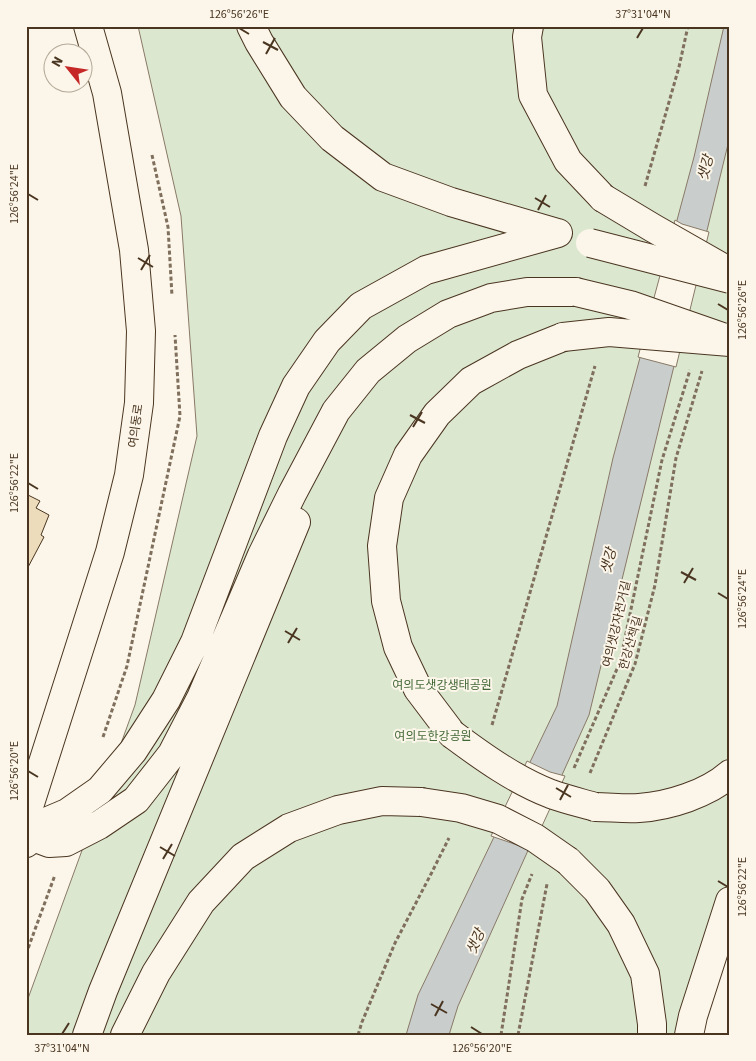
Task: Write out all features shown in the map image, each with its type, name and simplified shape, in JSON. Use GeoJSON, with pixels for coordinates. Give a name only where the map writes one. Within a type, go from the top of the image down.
{"type":"FeatureCollection","features":[{"type":"Feature","properties":{"kind":"main road","name":"여의동로"},"geometry":{"type":"LineString","coordinates":[[26,816],[110,552],[128,475],[139,404],[141,331],[134,250],[108,93],[88,26]]}},
{"type":"Feature","properties":{"kind":"main road"},"geometry":{"type":"LineString","coordinates":[[251,26],[293,97],[332,138],[383,177],[451,202],[590,243],[730,278]]}},
{"type":"Feature","properties":{"kind":"main road"},"geometry":{"type":"LineString","coordinates":[[529,26],[527,37],[533,95],[568,161],[603,198],[730,272]]}},
{"type":"Feature","properties":{"kind":"main road"},"geometry":{"type":"LineString","coordinates":[[26,842],[41,824],[67,813],[100,790],[134,751],[166,700],[195,642],[272,436],[296,386],[327,341],[361,306],[426,270],[558,233]]}},
{"type":"Feature","properties":{"kind":"main road"},"geometry":{"type":"LineString","coordinates":[[26,842],[33,837],[49,844],[66,842],[99,825],[136,800],[172,754],[201,698],[262,555],[336,411],[368,370],[407,339],[448,314],[491,298],[527,292],[576,292],[630,305],[730,341]]}},
{"type":"Feature","properties":{"kind":"main road"},"geometry":{"type":"LineString","coordinates":[[730,341],[609,332],[563,337],[518,355],[471,382],[437,414],[408,455],[389,498],[382,546],[386,601],[398,647],[418,689],[452,734],[485,759],[520,780],[551,794],[595,807],[638,808],[680,801],[721,782],[730,774]]}},
{"type":"Feature","properties":{"kind":"main road"},"geometry":{"type":"LineString","coordinates":[[87,1035],[103,991],[307,497],[352,408],[407,339]]}},
{"type":"Feature","properties":{"kind":"main road"},"geometry":{"type":"LineString","coordinates":[[125,1035],[156,973],[200,902],[243,857],[289,828],[338,810],[382,801],[421,802],[461,808],[498,819],[535,838],[558,869],[597,890],[621,924],[645,974],[652,1035]]}},
{"type":"Feature","properties":{"kind":"main road"},"geometry":{"type":"LineString","coordinates":[[689,1035],[693,1016],[730,901]]}},
{"type":"Feature","properties":{"kind":"path"},"geometry":{"type":"LineString","coordinates":[[644,192],[679,68],[688,26]]}},
{"type":"Feature","properties":{"kind":"path","name":"한강산책길"},"geometry":{"type":"LineString","coordinates":[[587,779],[635,664],[655,584],[676,458],[704,363]]}},
{"type":"Feature","properties":{"kind":"path","name":"여의샛강자전거길"},"geometry":{"type":"LineString","coordinates":[[572,774],[620,662],[662,460],[692,364]]}},
{"type":"Feature","properties":{"kind":"path"},"geometry":{"type":"LineString","coordinates":[[489,733],[595,365]]}},
{"type":"Feature","properties":{"kind":"path"},"geometry":{"type":"LineString","coordinates":[[358,1035],[395,943],[451,834]]}},
{"type":"Feature","properties":{"kind":"path"},"geometry":{"type":"LineString","coordinates":[[518,1035],[558,869]]}},
{"type":"Feature","properties":{"kind":"path"},"geometry":{"type":"LineString","coordinates":[[501,1035],[522,899],[532,872]]}},
{"type":"Feature","properties":{"kind":"green space","name":"여의도한강공원"},"geometry":{"type":"Polygon","coordinates":[[[138,26],[730,26],[730,879],[688,1035],[26,1035],[26,1004],[135,705],[197,436],[181,216],[138,26]]]}},
{"type":"Feature","properties":{"kind":"water","name":"샛강"},"geometry":{"type":"Polygon","coordinates":[[[724,26],[730,26],[730,136],[589,715],[458,1006],[449,1035],[406,1035],[418,995],[557,706],[613,458],[694,157],[724,26]]]}},
{"type":"Feature","properties":{"kind":"pier"},"geometry":{"type":"Polygon","coordinates":[[[675,220],[709,232],[676,367],[638,357],[675,220]]]}},
{"type":"Feature","properties":{"kind":"pier"},"geometry":{"type":"Polygon","coordinates":[[[527,761],[550,772],[565,776],[530,852],[526,848],[491,836],[527,761]]]}},
{"type":"Feature","properties":{"kind":"building"},"geometry":{"type":"Polygon","coordinates":[[[26,494],[40,501],[36,508],[49,515],[41,535],[44,537],[26,571],[26,494]]]}},
{"type":"Feature","properties":{"kind":"park label","name":"여의도샛강생태공원"},"geometry":{"type":"Point","coordinates":[442,685]}}]}
